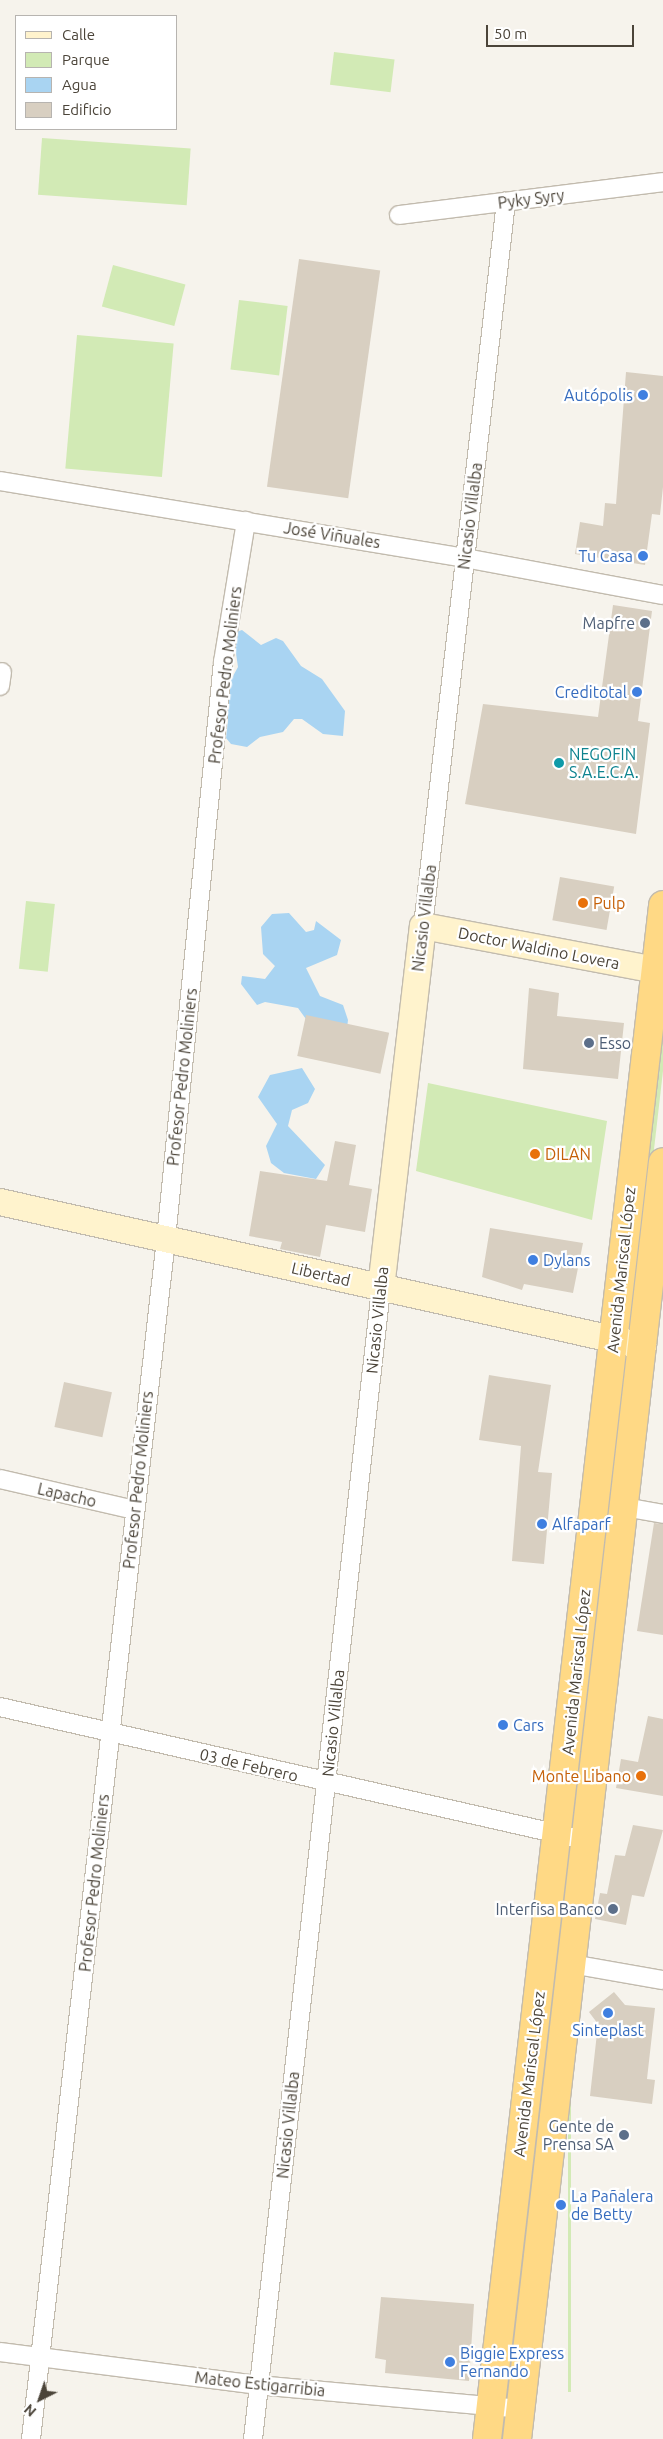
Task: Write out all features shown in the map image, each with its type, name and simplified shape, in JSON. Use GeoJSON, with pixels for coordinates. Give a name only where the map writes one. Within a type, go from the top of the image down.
{"type":"FeatureCollection","features":[{"type":"Feature","properties":{"kind":"highway","name":"Avenida Mariscal López"},"geometry":{"type":"LineString","coordinates":[[487,2439],[659,968],[663,905]]}},
{"type":"Feature","properties":{"kind":"highway","name":"Avenida Mariscal López"},"geometry":{"type":"LineString","coordinates":[[517,2439],[663,1162]]}},
{"type":"Feature","properties":{"kind":"main road","name":"Doctor Waldino Lovera"},"geometry":{"type":"LineString","coordinates":[[423,926],[659,968]]}},
{"type":"Feature","properties":{"kind":"main road","name":"Nicasio Villalba"},"geometry":{"type":"LineString","coordinates":[[381,1288],[423,926]]}},
{"type":"Feature","properties":{"kind":"main road","name":"Libertad"},"geometry":{"type":"LineString","coordinates":[[0,1202],[643,1346]]}},
{"type":"Feature","properties":{"kind":"street","name":"Pyky Syry"},"geometry":{"type":"LineString","coordinates":[[399,216],[663,182]]}},
{"type":"Feature","properties":{"kind":"street","name":"Nicasio Villalba"},"geometry":{"type":"LineString","coordinates":[[423,926],[506,202]]}},
{"type":"Feature","properties":{"kind":"street","name":"José Viñuales"},"geometry":{"type":"LineString","coordinates":[[0,481],[466,558],[663,595]]}},
{"type":"Feature","properties":{"kind":"street","name":"Profesor Pedro Moliniers"},"geometry":{"type":"LineString","coordinates":[[31,2439],[111,1733],[134,1510],[166,1239],[223,662],[246,521]]}},
{"type":"Feature","properties":{"kind":"street","name":"Nicasio Villalba"},"geometry":{"type":"LineString","coordinates":[[253,2439],[381,1288]]}},
{"type":"Feature","properties":{"kind":"street","name":"Lapacho"},"geometry":{"type":"LineString","coordinates":[[0,1479],[134,1510]]}},
{"type":"Feature","properties":{"kind":"street"},"geometry":{"type":"LineString","coordinates":[[624,1507],[663,1514]]}},
{"type":"Feature","properties":{"kind":"street","name":"03 de Febrero"},"geometry":{"type":"LineString","coordinates":[[0,1707],[586,1840]]}},
{"type":"Feature","properties":{"kind":"street"},"geometry":{"type":"LineString","coordinates":[[572,1964],[663,1980]]}},
{"type":"Feature","properties":{"kind":"street","name":"Mateo Estigarribia"},"geometry":{"type":"LineString","coordinates":[[0,2352],[258,2385],[520,2409]]}},
{"type":"Feature","properties":{"kind":"green space"},"geometry":{"type":"Polygon","coordinates":[[[334,52],[395,59],[391,92],[330,85],[334,52]]]}},
{"type":"Feature","properties":{"kind":"green space"},"geometry":{"type":"Polygon","coordinates":[[[42,138],[191,148],[187,205],[38,195],[42,138]]]}},
{"type":"Feature","properties":{"kind":"green space"},"geometry":{"type":"Polygon","coordinates":[[[113,265],[185,284],[174,326],[102,307],[113,265]]]}},
{"type":"Feature","properties":{"kind":"green space"},"geometry":{"type":"Polygon","coordinates":[[[239,300],[288,306],[279,375],[230,369],[239,300]]]}},
{"type":"Feature","properties":{"kind":"green space"},"geometry":{"type":"Polygon","coordinates":[[[77,335],[174,343],[162,477],[65,468],[77,335]]]}},
{"type":"Feature","properties":{"kind":"green space"},"geometry":{"type":"Polygon","coordinates":[[[26,901],[55,904],[48,972],[19,969],[26,901]]]}},
{"type":"Feature","properties":{"kind":"green space"},"geometry":{"type":"Polygon","coordinates":[[[663,998],[663,1071],[636,1306],[631,1309],[663,998]]]}},
{"type":"Feature","properties":{"kind":"green space","name":"DILAN"},"geometry":{"type":"Polygon","coordinates":[[[428,1083],[607,1121],[592,1220],[416,1171],[428,1083]]]}},
{"type":"Feature","properties":{"kind":"green space"},"geometry":{"type":"Polygon","coordinates":[[[623,1372],[625,1373],[576,1806],[573,1805],[623,1372]]]}},
{"type":"Feature","properties":{"kind":"green space"},"geometry":{"type":"Polygon","coordinates":[[[568,1849],[571,1849],[571,2392],[568,2392],[568,1849]]]}},
{"type":"Feature","properties":{"kind":"water"},"geometry":{"type":"Polygon","coordinates":[[[242,630],[261,645],[276,638],[283,641],[301,666],[322,679],[345,711],[343,736],[323,734],[302,719],[294,719],[283,732],[260,737],[247,747],[231,744],[226,738],[228,720],[222,696],[238,667],[233,633],[242,630]]]}},
{"type":"Feature","properties":{"kind":"water"},"geometry":{"type":"Polygon","coordinates":[[[289,913],[306,932],[314,930],[316,921],[341,940],[337,955],[306,968],[320,996],[343,1005],[348,1020],[346,1036],[316,1033],[298,1008],[265,1002],[257,1005],[241,984],[242,976],[265,979],[275,966],[263,954],[261,927],[272,914],[289,913]]]}},
{"type":"Feature","properties":{"kind":"water"},"geometry":{"type":"Polygon","coordinates":[[[302,1068],[315,1089],[308,1103],[292,1110],[288,1126],[325,1165],[316,1179],[284,1173],[271,1163],[266,1146],[277,1124],[258,1097],[270,1075],[302,1068]]]}},
{"type":"Feature","properties":{"kind":"building"},"geometry":{"type":"Polygon","coordinates":[[[299,259],[380,270],[348,498],[267,487],[299,259]]]}},
{"type":"Feature","properties":{"kind":"building"},"geometry":{"type":"Polygon","coordinates":[[[626,372],[663,376],[663,487],[660,515],[652,514],[645,565],[575,554],[580,522],[603,526],[605,503],[616,504],[626,372]]]}},
{"type":"Feature","properties":{"kind":"building","name":"NEGOFIN S.A.E.C.A."},"geometry":{"type":"Polygon","coordinates":[[[613,605],[652,611],[638,721],[650,723],[636,834],[465,804],[483,704],[598,717],[613,605]]]}},
{"type":"Feature","properties":{"kind":"building","name":"Pulp"},"geometry":{"type":"Polygon","coordinates":[[[560,877],[614,887],[607,930],[552,920],[560,877]]]}},
{"type":"Feature","properties":{"kind":"building"},"geometry":{"type":"Polygon","coordinates":[[[529,988],[559,993],[557,1016],[624,1023],[618,1079],[523,1069],[529,988]]]}},
{"type":"Feature","properties":{"kind":"building"},"geometry":{"type":"Polygon","coordinates":[[[306,1015],[389,1033],[380,1074],[297,1056],[306,1015]]]}},
{"type":"Feature","properties":{"kind":"building"},"geometry":{"type":"Polygon","coordinates":[[[335,1141],[356,1145],[349,1185],[372,1189],[365,1232],[326,1225],[320,1257],[280,1249],[282,1242],[249,1236],[260,1171],[327,1181],[335,1141]]]}},
{"type":"Feature","properties":{"kind":"building","name":"Dylans"},"geometry":{"type":"Polygon","coordinates":[[[490,1228],[583,1243],[573,1293],[524,1284],[522,1290],[482,1277],[490,1228]]]}},
{"type":"Feature","properties":{"kind":"building"},"geometry":{"type":"Polygon","coordinates":[[[489,1375],[551,1385],[538,1472],[552,1473],[544,1564],[512,1561],[521,1446],[479,1440],[489,1375]]]}},
{"type":"Feature","properties":{"kind":"building"},"geometry":{"type":"Polygon","coordinates":[[[64,1382],[112,1392],[102,1437],[54,1427],[64,1382]]]}},
{"type":"Feature","properties":{"kind":"building"},"geometry":{"type":"Polygon","coordinates":[[[654,1523],[663,1524],[663,1635],[637,1631],[654,1523]]]}},
{"type":"Feature","properties":{"kind":"building","name":"Monte Libano"},"geometry":{"type":"Polygon","coordinates":[[[648,1716],[663,1719],[663,1796],[616,1788],[621,1759],[638,1762],[648,1716]]]}},
{"type":"Feature","properties":{"kind":"building"},"geometry":{"type":"Polygon","coordinates":[[[633,1825],[663,1830],[644,1897],[632,1895],[626,1925],[595,1919],[600,1893],[607,1894],[615,1855],[625,1856],[633,1825]]]}},
{"type":"Feature","properties":{"kind":"building"},"geometry":{"type":"Polygon","coordinates":[[[614,1992],[625,2005],[655,2008],[647,2079],[655,2080],[652,2104],[590,2096],[598,2024],[589,2012],[614,1992]]]}},
{"type":"Feature","properties":{"kind":"building"},"geometry":{"type":"Polygon","coordinates":[[[381,2297],[474,2304],[469,2381],[385,2373],[386,2360],[375,2358],[381,2297]]]}},
{"type":"Feature","properties":{"kind":"place","name":"Autópolis"},"geometry":{"type":"Point","coordinates":[643,395]}},
{"type":"Feature","properties":{"kind":"place","name":"Tu Casa"},"geometry":{"type":"Point","coordinates":[643,556]}},
{"type":"Feature","properties":{"kind":"place","name":"Mapfre"},"geometry":{"type":"Point","coordinates":[645,623]}},
{"type":"Feature","properties":{"kind":"place","name":"Creditotal"},"geometry":{"type":"Point","coordinates":[637,692]}},
{"type":"Feature","properties":{"kind":"place","name":"NEGOFIN S.A.E.C.A."},"geometry":{"type":"Point","coordinates":[559,763]}},
{"type":"Feature","properties":{"kind":"place","name":"Pulp"},"geometry":{"type":"Point","coordinates":[583,903]}},
{"type":"Feature","properties":{"kind":"place","name":"Esso"},"geometry":{"type":"Point","coordinates":[589,1043]}},
{"type":"Feature","properties":{"kind":"place","name":"DILAN"},"geometry":{"type":"Point","coordinates":[535,1154]}},
{"type":"Feature","properties":{"kind":"place","name":"Dylans"},"geometry":{"type":"Point","coordinates":[533,1260]}},
{"type":"Feature","properties":{"kind":"place","name":"Alfaparf"},"geometry":{"type":"Point","coordinates":[542,1524]}},
{"type":"Feature","properties":{"kind":"place","name":"Cars"},"geometry":{"type":"Point","coordinates":[503,1725]}},
{"type":"Feature","properties":{"kind":"place","name":"Monte Libano"},"geometry":{"type":"Point","coordinates":[641,1776]}},
{"type":"Feature","properties":{"kind":"place","name":"Interfisa Banco"},"geometry":{"type":"Point","coordinates":[613,1909]}},
{"type":"Feature","properties":{"kind":"place","name":"Sinteplast"},"geometry":{"type":"Point","coordinates":[608,2013]}},
{"type":"Feature","properties":{"kind":"place","name":"Gente de Prensa SA"},"geometry":{"type":"Point","coordinates":[624,2135]}},
{"type":"Feature","properties":{"kind":"place","name":"La Pañalera de Betty"},"geometry":{"type":"Point","coordinates":[561,2205]}},
{"type":"Feature","properties":{"kind":"place","name":"Biggie Express Fernando"},"geometry":{"type":"Point","coordinates":[450,2362]}}]}
